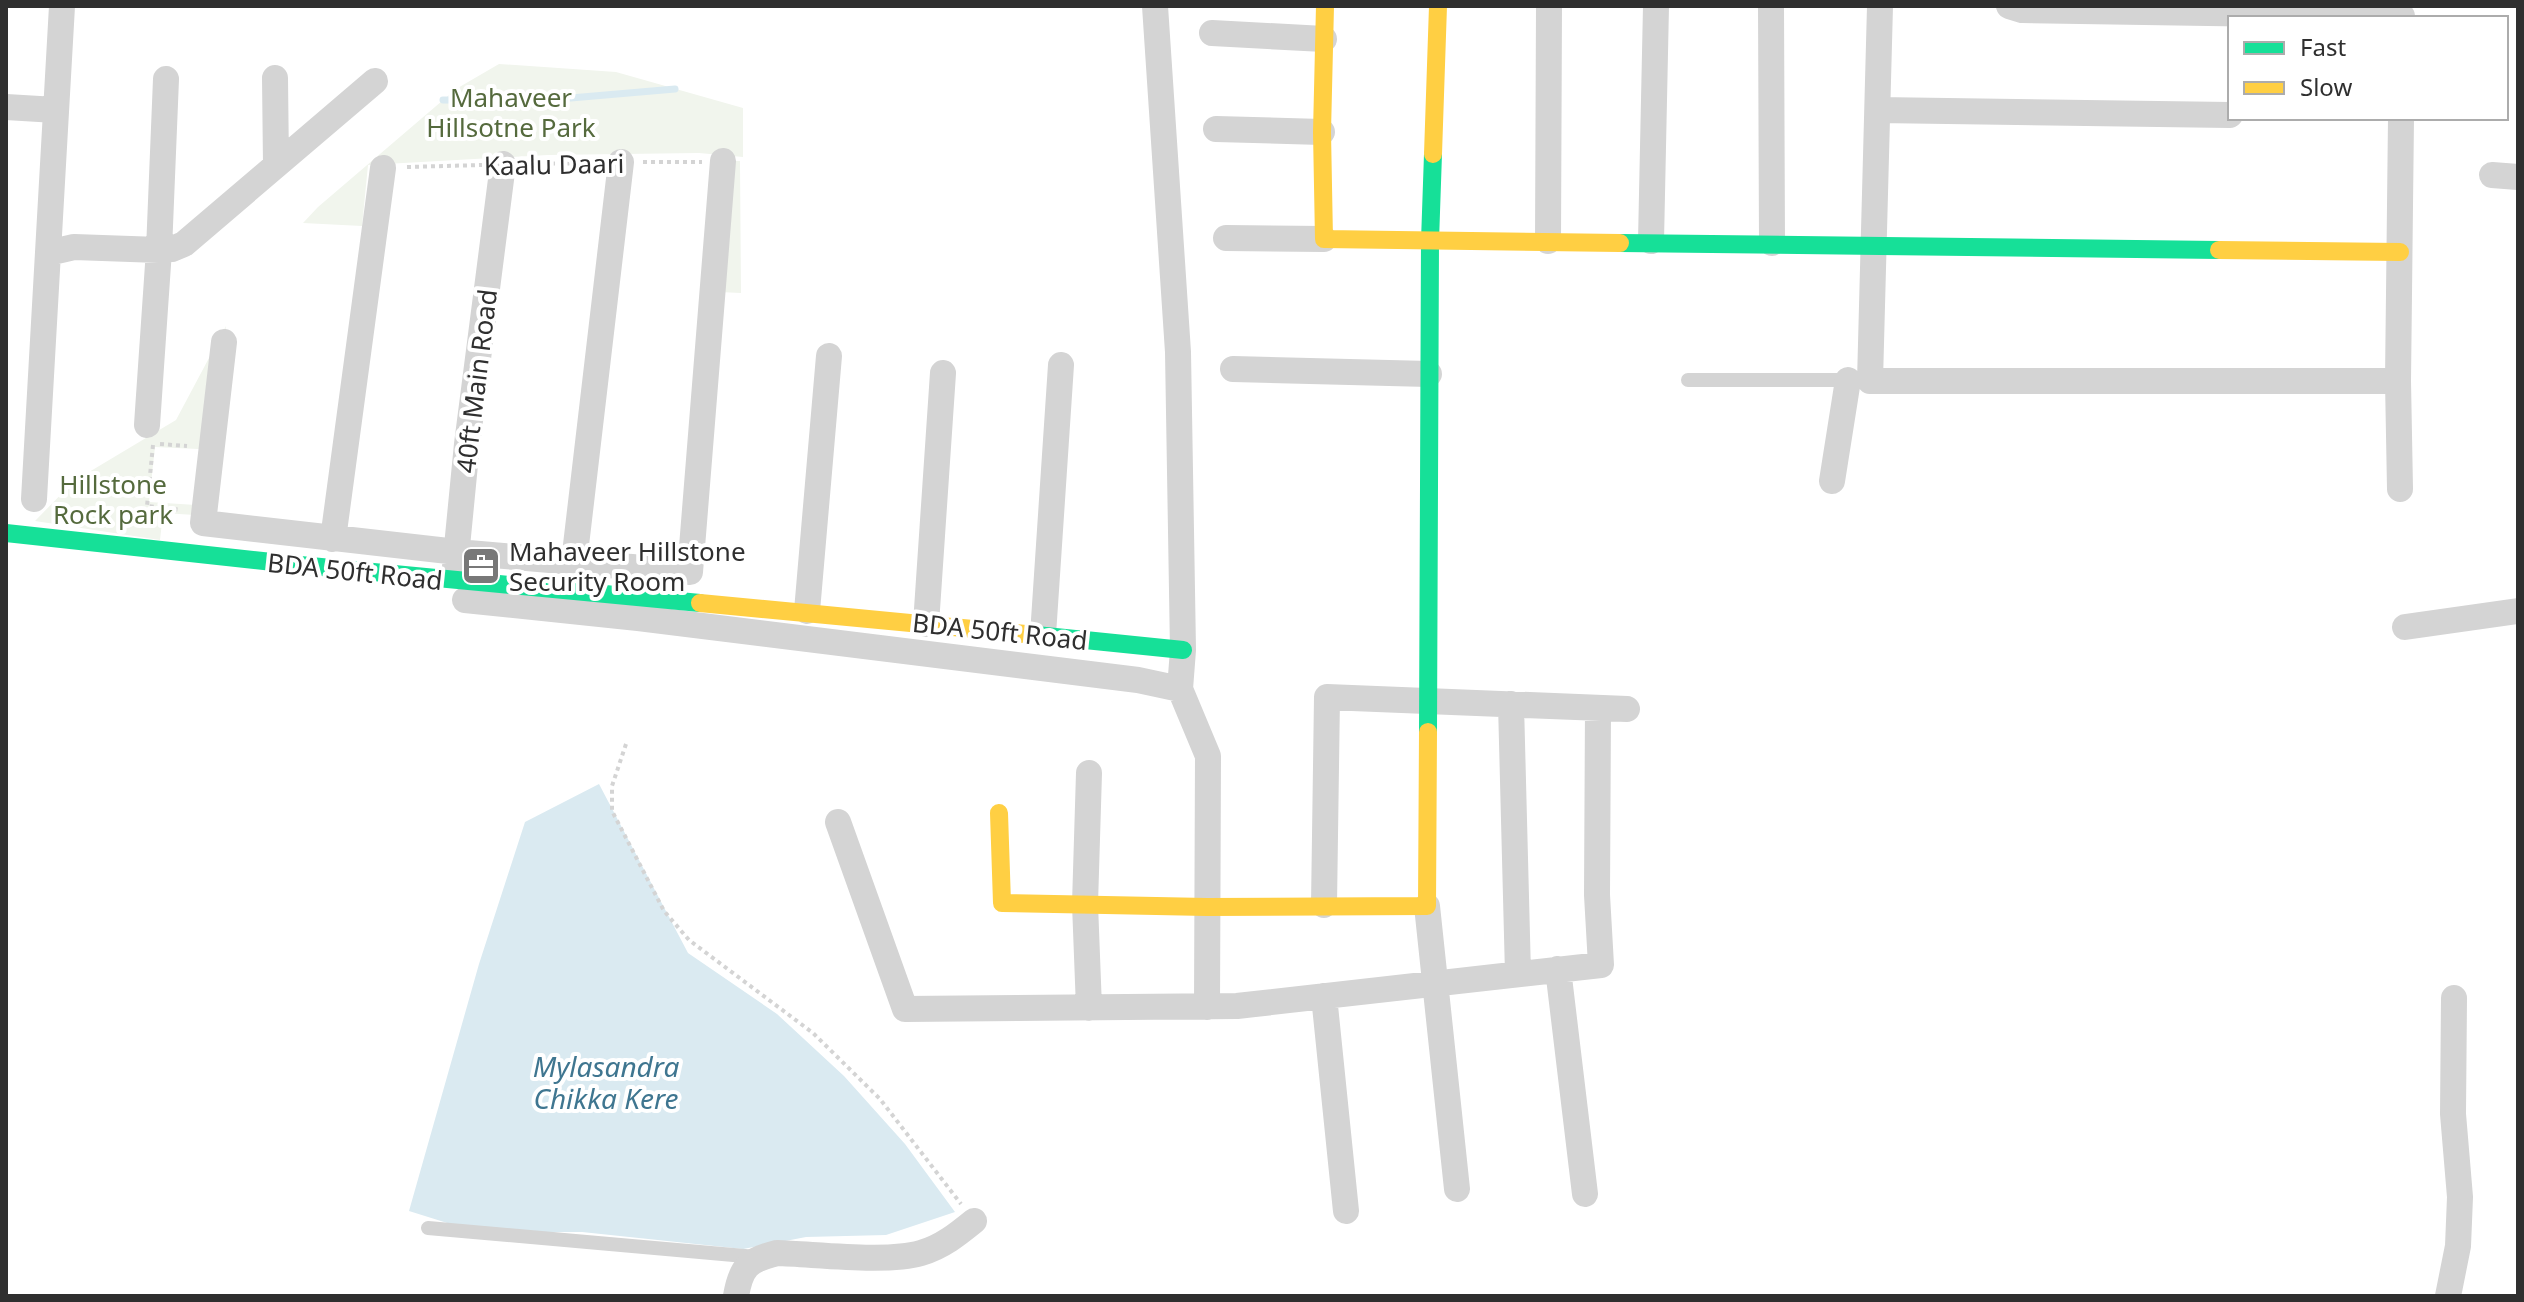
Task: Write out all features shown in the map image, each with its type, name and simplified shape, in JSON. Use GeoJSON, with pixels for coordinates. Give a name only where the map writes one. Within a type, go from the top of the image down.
{"type":"FeatureCollection","features":[{"type":"Feature","properties":{"kind":"street"},"geometry":{"type":"LineString","coordinates":[[34,499],[62,6]]}},
{"type":"Feature","properties":{"kind":"street"},"geometry":{"type":"LineString","coordinates":[[1155,6],[1178,352],[1183,650],[1180,689],[1208,756],[1207,1007]]}},
{"type":"Feature","properties":{"kind":"street"},"geometry":{"type":"LineString","coordinates":[[1324,239],[1322,132],[1325,6]]}},
{"type":"Feature","properties":{"kind":"street"},"geometry":{"type":"LineString","coordinates":[[1438,6],[1430,241],[1427,906],[1457,1189]]}},
{"type":"Feature","properties":{"kind":"street"},"geometry":{"type":"LineString","coordinates":[[1548,241],[1549,6]]}},
{"type":"Feature","properties":{"kind":"street"},"geometry":{"type":"LineString","coordinates":[[1651,241],[1656,6]]}},
{"type":"Feature","properties":{"kind":"street"},"geometry":{"type":"LineString","coordinates":[[1771,6],[1772,243]]}},
{"type":"Feature","properties":{"kind":"street"},"geometry":{"type":"LineString","coordinates":[[1832,481],[1859,380],[1875,244],[1880,6]]}},
{"type":"Feature","properties":{"kind":"street"},"geometry":{"type":"LineString","coordinates":[[2009,6],[2022,10],[2402,13]]}},
{"type":"Feature","properties":{"kind":"street"},"geometry":{"type":"LineString","coordinates":[[1212,33],[1324,39]]}},
{"type":"Feature","properties":{"kind":"street"},"geometry":{"type":"LineString","coordinates":[[275,78],[276,165]]}},
{"type":"Feature","properties":{"kind":"street"},"geometry":{"type":"LineString","coordinates":[[147,425],[166,79]]}},
{"type":"Feature","properties":{"kind":"street"},"geometry":{"type":"LineString","coordinates":[[48,253],[74,247],[159,250],[184,244],[375,81]]}},
{"type":"Feature","properties":{"kind":"street"},"geometry":{"type":"LineString","coordinates":[[6,107],[56,110]]}},
{"type":"Feature","properties":{"kind":"street"},"geometry":{"type":"LineString","coordinates":[[1878,110],[2228,115]]}},
{"type":"Feature","properties":{"kind":"street"},"geometry":{"type":"LineString","coordinates":[[2400,489],[2401,120]]}},
{"type":"Feature","properties":{"kind":"street"},"geometry":{"type":"LineString","coordinates":[[1216,129],[1322,132]]}},
{"type":"Feature","properties":{"kind":"street"},"geometry":{"type":"LineString","coordinates":[[224,342],[203,523],[457,552],[690,572],[723,161]]}},
{"type":"Feature","properties":{"kind":"street"},"geometry":{"type":"LineString","coordinates":[[574,562],[621,162]]}},
{"type":"Feature","properties":{"kind":"street","name":"40ft Main Road"},"geometry":{"type":"LineString","coordinates":[[454,590],[467,444],[503,164]]}},
{"type":"Feature","properties":{"kind":"street"},"geometry":{"type":"LineString","coordinates":[[333,539],[383,168]]}},
{"type":"Feature","properties":{"kind":"street"},"geometry":{"type":"LineString","coordinates":[[2492,175],[2518,177]]}},
{"type":"Feature","properties":{"kind":"street"},"geometry":{"type":"LineString","coordinates":[[1226,238],[2400,252]]}},
{"type":"Feature","properties":{"kind":"street"},"geometry":{"type":"LineString","coordinates":[[807,611],[829,356]]}},
{"type":"Feature","properties":{"kind":"street"},"geometry":{"type":"LineString","coordinates":[[1043,635],[1061,365]]}},
{"type":"Feature","properties":{"kind":"street"},"geometry":{"type":"LineString","coordinates":[[1233,369],[1429,374]]}},
{"type":"Feature","properties":{"kind":"street"},"geometry":{"type":"LineString","coordinates":[[926,624],[943,373]]}},
{"type":"Feature","properties":{"kind":"street"},"geometry":{"type":"LineString","coordinates":[[1859,380],[2398,381]]}},
{"type":"Feature","properties":{"kind":"street","name":"BDA 50ft Road"},"geometry":{"type":"LineString","coordinates":[[6,533],[454,590],[654,620],[1138,680],[1180,689]]}},
{"type":"Feature","properties":{"kind":"street","name":"BDA 50ft Road"},"geometry":{"type":"LineString","coordinates":[[6,550],[454,590],[807,611],[1183,650]]}},
{"type":"Feature","properties":{"kind":"street"},"geometry":{"type":"LineString","coordinates":[[2405,627],[2518,611]]}},
{"type":"Feature","properties":{"kind":"street"},"geometry":{"type":"LineString","coordinates":[[1324,905],[1327,697],[1627,709]]}},
{"type":"Feature","properties":{"kind":"street"},"geometry":{"type":"LineString","coordinates":[[1511,704],[1518,974]]}},
{"type":"Feature","properties":{"kind":"street"},"geometry":{"type":"LineString","coordinates":[[838,822],[905,1009],[1237,1006],[1601,965],[1597,895],[1598,708]]}},
{"type":"Feature","properties":{"kind":"street"},"geometry":{"type":"LineString","coordinates":[[1089,773],[1085,904],[1089,1008]]}},
{"type":"Feature","properties":{"kind":"street"},"geometry":{"type":"LineString","coordinates":[[999,813],[1002,903],[1207,907],[1427,906]]}},
{"type":"Feature","properties":{"kind":"street"},"geometry":{"type":"LineString","coordinates":[[1558,969],[1585,1194]]}},
{"type":"Feature","properties":{"kind":"street"},"geometry":{"type":"LineString","coordinates":[[1324,996],[1346,1211]]}},
{"type":"Feature","properties":{"kind":"street"},"geometry":{"type":"LineString","coordinates":[[2448,1296],[2458,1246],[2460,1197],[2453,1114],[2454,998]]}},
{"type":"Feature","properties":{"kind":"street"},"geometry":{"type":"LineString","coordinates":[[736,1296],[740,1275],[750,1263],[761,1257],[777,1253],[897,1257],[920,1253],[949,1241],[974,1221]]}},
{"type":"Feature","properties":{"kind":"lane"},"geometry":{"type":"LineString","coordinates":[[1688,380],[1859,380]]}},
{"type":"Feature","properties":{"kind":"lane"},"geometry":{"type":"LineString","coordinates":[[428,1228],[761,1257]]}},
{"type":"Feature","properties":{"kind":"path","name":"Kaalu Daari"},"geometry":{"type":"LineString","coordinates":[[383,168],[723,161]]}},
{"type":"Feature","properties":{"kind":"path"},"geometry":{"type":"LineString","coordinates":[[203,512],[147,506],[148,490],[153,444],[210,447]]}},
{"type":"Feature","properties":{"kind":"path"},"geometry":{"type":"LineString","coordinates":[[626,744],[612,786],[612,811],[664,911],[689,940],[813,1033],[880,1099],[974,1221]]}},
{"type":"Feature","properties":{"kind":"green space","name":"Mahaveer Hillsotne Park"},"geometry":{"type":"Polygon","coordinates":[[[499,64],[616,72],[743,108],[743,157],[699,153],[548,155],[368,165],[362,226],[303,223],[318,207],[456,89],[499,64]]]}},
{"type":"Feature","properties":{"kind":"green space"},"geometry":{"type":"Polygon","coordinates":[[[723,161],[740,161],[741,293],[719,292],[723,161]]]}},
{"type":"Feature","properties":{"kind":"green space","name":"Hillstone Rock park"},"geometry":{"type":"Polygon","coordinates":[[[226,326],[210,447],[155,447],[149,502],[196,505],[195,515],[163,513],[160,540],[35,521],[74,481],[176,420],[226,326]]]}},
{"type":"Feature","properties":{"kind":"water","name":"Mylasandra Chikka Kere"},"geometry":{"type":"Polygon","coordinates":[[[599,784],[688,953],[777,1014],[844,1076],[905,1144],[955,1212],[886,1235],[806,1237],[743,1249],[582,1232],[476,1232],[409,1211],[479,964],[525,822],[599,784]]]}},
{"type":"Feature","properties":{"kind":"waterway"},"geometry":{"type":"LineString","coordinates":[[443,100],[536,101],[675,89]]}},
{"type":"Feature","properties":{"kind":"traffic: fast"},"geometry":{"type":"LineString","coordinates":[[1428,732],[1433,154]]}},
{"type":"Feature","properties":{"kind":"traffic: fast"},"geometry":{"type":"LineString","coordinates":[[1620,243],[2219,250]]}},
{"type":"Feature","properties":{"kind":"traffic: fast"},"geometry":{"type":"LineString","coordinates":[[6,533],[700,603]]}},
{"type":"Feature","properties":{"kind":"traffic: fast"},"geometry":{"type":"LineString","coordinates":[[1036,635],[1183,650]]}},
{"type":"Feature","properties":{"kind":"traffic: slow"},"geometry":{"type":"LineString","coordinates":[[1325,6],[1322,132],[1324,239],[1620,243]]}},
{"type":"Feature","properties":{"kind":"traffic: slow"},"geometry":{"type":"LineString","coordinates":[[1433,154],[1438,6]]}},
{"type":"Feature","properties":{"kind":"traffic: slow"},"geometry":{"type":"LineString","coordinates":[[2219,250],[2400,252]]}},
{"type":"Feature","properties":{"kind":"traffic: slow"},"geometry":{"type":"LineString","coordinates":[[700,603],[1036,635]]}},
{"type":"Feature","properties":{"kind":"traffic: slow"},"geometry":{"type":"LineString","coordinates":[[999,813],[1002,903],[1207,907],[1427,906],[1428,732]]}},
{"type":"Feature","properties":{"kind":"place","name":"Mahaveer Hillstone Security Room"},"geometry":{"type":"Point","coordinates":[481,566]}}]}
